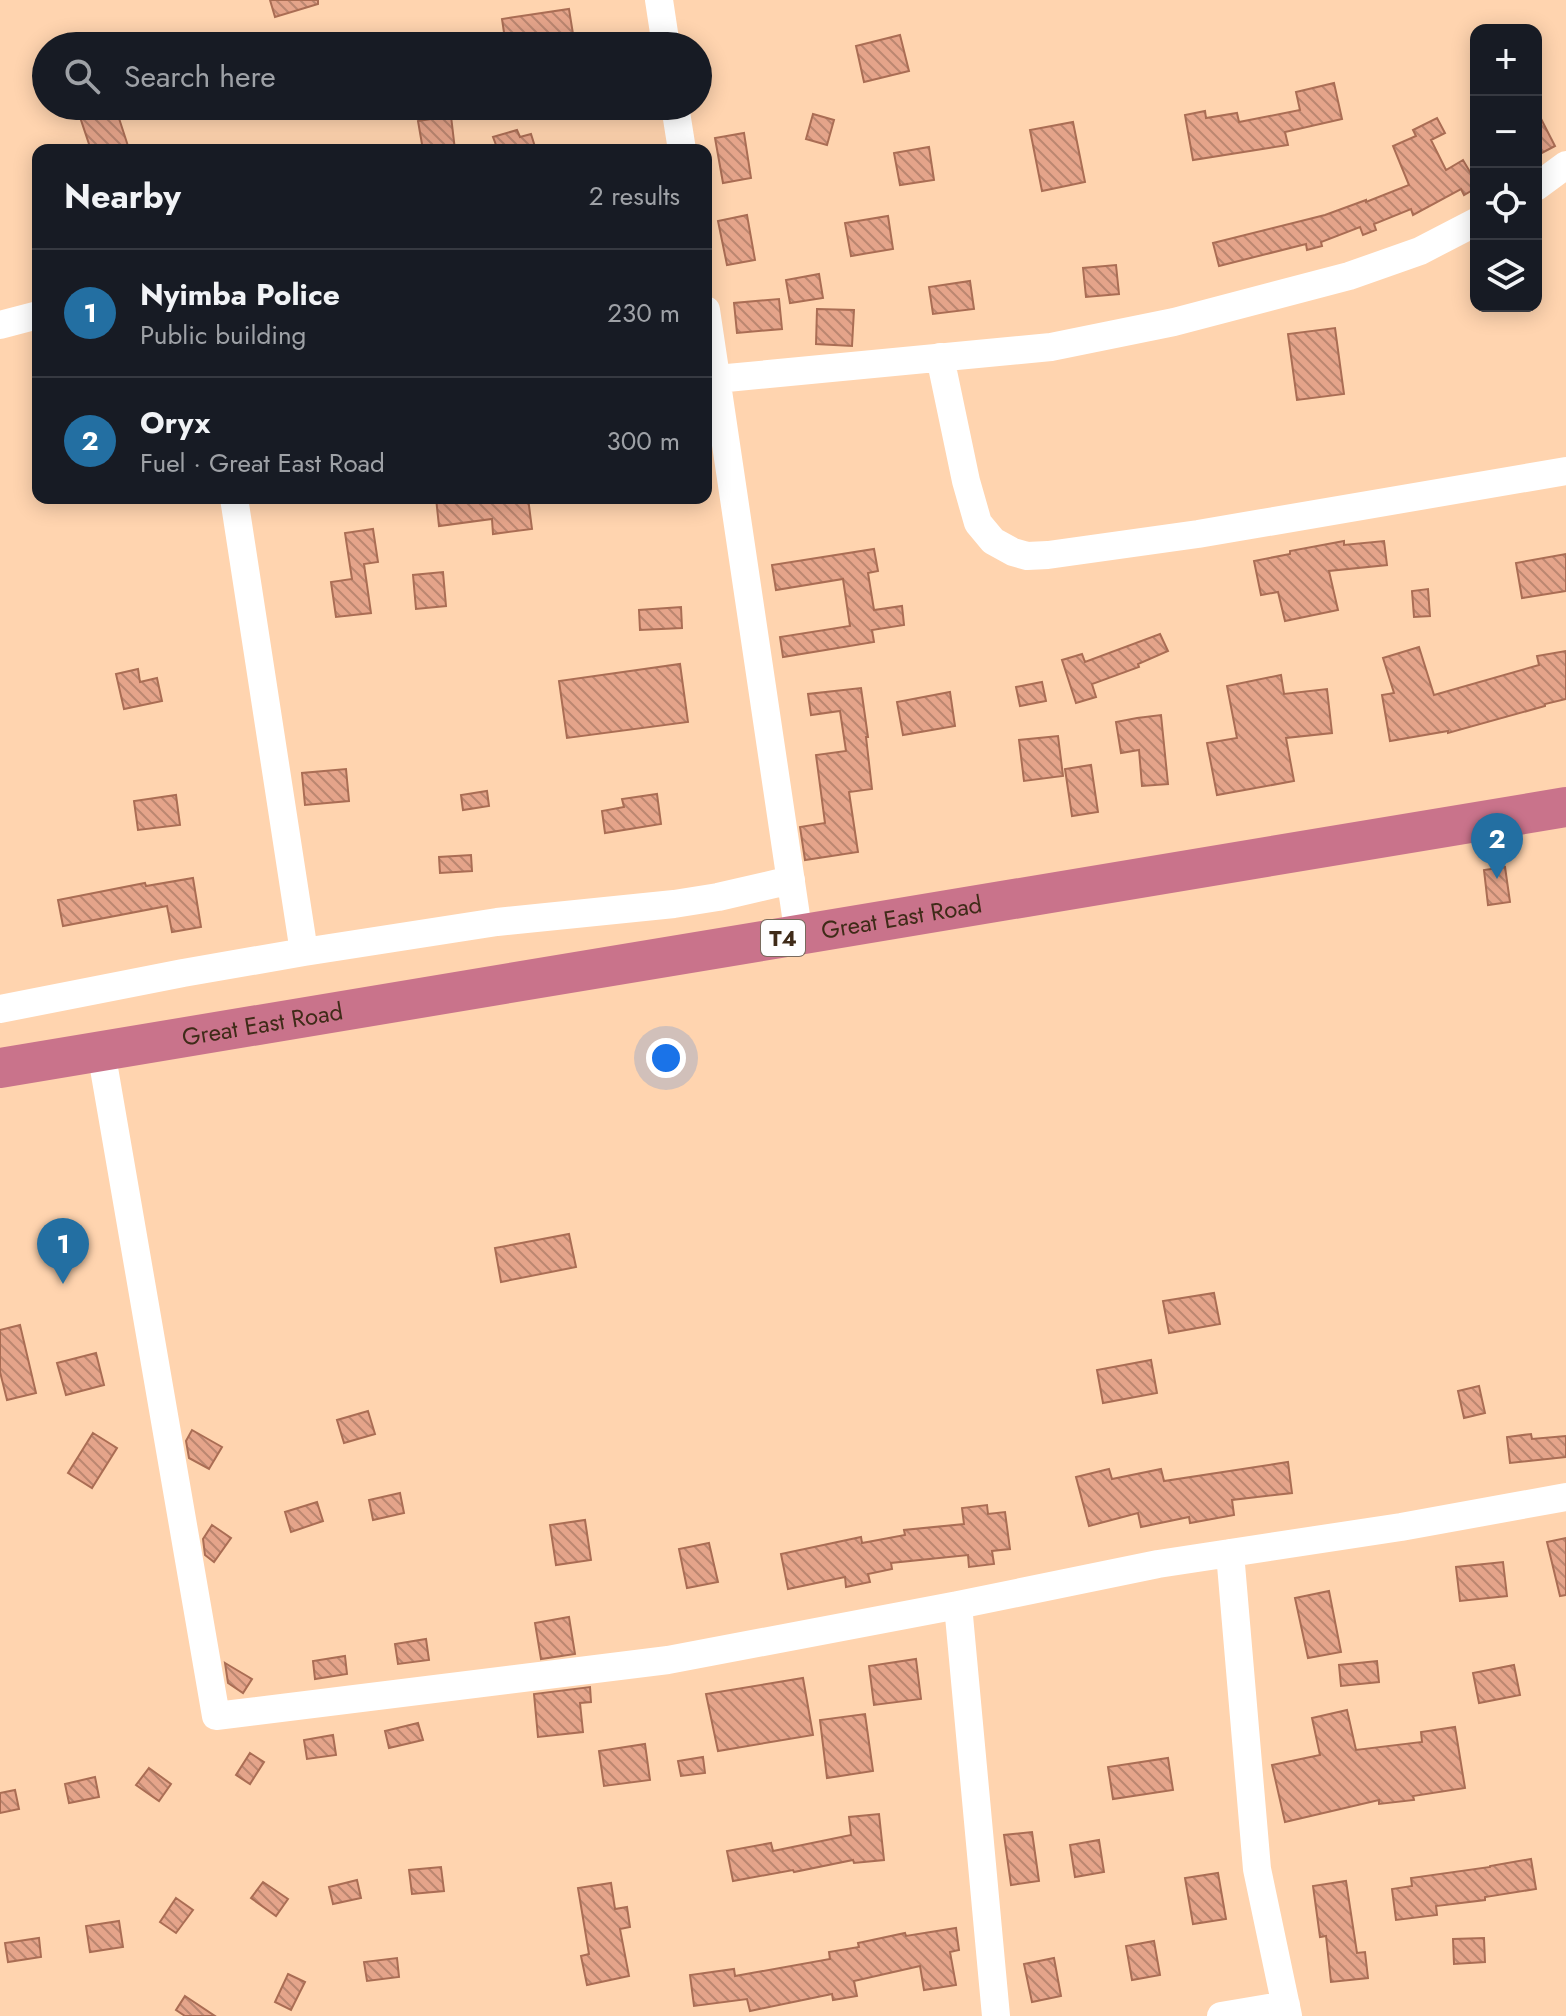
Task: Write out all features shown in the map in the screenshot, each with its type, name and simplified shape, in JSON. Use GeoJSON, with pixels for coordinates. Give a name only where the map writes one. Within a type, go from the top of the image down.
{"type":"FeatureCollection","features":[{"type":"Feature","properties":{"kind":"highway","name":"Great East Road"},"geometry":{"type":"LineString","coordinates":[[0,1068],[1566,807]]}},
{"type":"Feature","properties":{"kind":"street"},"geometry":{"type":"LineString","coordinates":[[659,0],[664,32]]}},
{"type":"Feature","properties":{"kind":"street"},"geometry":{"type":"LineString","coordinates":[[677,120],[681,144]]}},
{"type":"Feature","properties":{"kind":"street"},"geometry":{"type":"LineString","coordinates":[[1542,183],[1566,165]]}},
{"type":"Feature","properties":{"kind":"street"},"geometry":{"type":"LineString","coordinates":[[712,379],[1051,347],[1174,322],[1349,276],[1420,251],[1470,225]]}},
{"type":"Feature","properties":{"kind":"street"},"geometry":{"type":"LineString","coordinates":[[0,325],[32,317]]}},
{"type":"Feature","properties":{"kind":"street"},"geometry":{"type":"LineString","coordinates":[[940,357],[978,523],[993,541],[1027,556],[1198,534],[1566,471]]}},
{"type":"Feature","properties":{"kind":"street"},"geometry":{"type":"LineString","coordinates":[[712,385],[799,936]]}},
{"type":"Feature","properties":{"kind":"street"},"geometry":{"type":"LineString","coordinates":[[235,504],[304,952]]}},
{"type":"Feature","properties":{"kind":"street"},"geometry":{"type":"LineString","coordinates":[[0,1009],[304,952],[497,922],[674,904],[791,880]]}},
{"type":"Feature","properties":{"kind":"street"},"geometry":{"type":"LineString","coordinates":[[101,1051],[216,1716],[668,1660],[1158,1564],[1401,1527],[1566,1497]]}},
{"type":"Feature","properties":{"kind":"street"},"geometry":{"type":"LineString","coordinates":[[1221,2016],[1287,2010],[1257,1869],[1230,1553]]}},
{"type":"Feature","properties":{"kind":"street"},"geometry":{"type":"LineString","coordinates":[[958,1605],[996,2016]]}},
{"type":"Feature","properties":{"kind":"building"},"geometry":{"type":"Polygon","coordinates":[[[270,0],[318,0],[318,4],[275,17],[270,0]]]}},
{"type":"Feature","properties":{"kind":"building"},"geometry":{"type":"Polygon","coordinates":[[[569,9],[573,32],[504,32],[502,19],[569,9]]]}},
{"type":"Feature","properties":{"kind":"building"},"geometry":{"type":"Polygon","coordinates":[[[900,35],[909,71],[864,82],[856,46],[900,35]]]}},
{"type":"Feature","properties":{"kind":"building"},"geometry":{"type":"Polygon","coordinates":[[[1334,83],[1342,119],[1285,132],[1288,145],[1193,160],[1185,115],[1205,111],[1206,118],[1237,113],[1239,122],[1300,110],[1296,92],[1334,83]]]}},
{"type":"Feature","properties":{"kind":"building"},"geometry":{"type":"Polygon","coordinates":[[[813,114],[834,120],[827,145],[806,139],[813,114]]]}},
{"type":"Feature","properties":{"kind":"building"},"geometry":{"type":"Polygon","coordinates":[[[1437,118],[1445,133],[1431,140],[1446,170],[1463,160],[1470,172],[1470,192],[1464,195],[1461,189],[1413,215],[1411,209],[1374,224],[1376,230],[1363,235],[1360,227],[1321,242],[1322,246],[1307,250],[1306,244],[1219,266],[1213,243],[1325,215],[1409,185],[1393,146],[1416,136],[1413,130],[1437,118]]]}},
{"type":"Feature","properties":{"kind":"building"},"geometry":{"type":"Polygon","coordinates":[[[81,120],[120,120],[127,144],[89,144],[81,120]]]}},
{"type":"Feature","properties":{"kind":"building"},"geometry":{"type":"Polygon","coordinates":[[[451,120],[454,144],[422,144],[418,121],[451,120]]]}},
{"type":"Feature","properties":{"kind":"building"},"geometry":{"type":"Polygon","coordinates":[[[1542,121],[1555,146],[1542,153],[1542,121]]]}},
{"type":"Feature","properties":{"kind":"building"},"geometry":{"type":"Polygon","coordinates":[[[1073,122],[1085,182],[1042,191],[1030,130],[1073,122]]]}},
{"type":"Feature","properties":{"kind":"building"},"geometry":{"type":"Polygon","coordinates":[[[517,130],[520,137],[531,134],[534,144],[496,144],[493,137],[517,130]]]}},
{"type":"Feature","properties":{"kind":"building"},"geometry":{"type":"Polygon","coordinates":[[[744,133],[751,178],[723,183],[715,138],[744,133]]]}},
{"type":"Feature","properties":{"kind":"building"},"geometry":{"type":"Polygon","coordinates":[[[929,147],[934,180],[900,185],[894,153],[929,147]]]}},
{"type":"Feature","properties":{"kind":"building"},"geometry":{"type":"Polygon","coordinates":[[[747,215],[755,260],[727,265],[718,221],[747,215]]]}},
{"type":"Feature","properties":{"kind":"building"},"geometry":{"type":"Polygon","coordinates":[[[888,216],[893,249],[851,256],[845,223],[888,216]]]}},
{"type":"Feature","properties":{"kind":"building"},"geometry":{"type":"Polygon","coordinates":[[[1116,265],[1119,294],[1086,297],[1083,268],[1116,265]]]}},
{"type":"Feature","properties":{"kind":"building"},"geometry":{"type":"Polygon","coordinates":[[[819,274],[823,298],[790,303],[786,280],[819,274]]]}},
{"type":"Feature","properties":{"kind":"building"},"geometry":{"type":"Polygon","coordinates":[[[970,281],[974,309],[933,314],[929,287],[970,281]]]}},
{"type":"Feature","properties":{"kind":"building"},"geometry":{"type":"Polygon","coordinates":[[[779,299],[782,329],[737,333],[734,303],[779,299]]]}},
{"type":"Feature","properties":{"kind":"building"},"geometry":{"type":"Polygon","coordinates":[[[817,309],[854,310],[852,346],[816,344],[817,309]]]}},
{"type":"Feature","properties":{"kind":"building"},"geometry":{"type":"Polygon","coordinates":[[[1335,328],[1344,394],[1297,400],[1288,334],[1335,328]]]}},
{"type":"Feature","properties":{"kind":"building"},"geometry":{"type":"Polygon","coordinates":[[[437,504],[529,504],[532,529],[493,534],[492,519],[439,526],[437,504]]]}},
{"type":"Feature","properties":{"kind":"building"},"geometry":{"type":"Polygon","coordinates":[[[373,529],[378,562],[364,564],[371,613],[336,617],[331,582],[352,579],[345,533],[373,529]]]}},
{"type":"Feature","properties":{"kind":"building"},"geometry":{"type":"Polygon","coordinates":[[[1344,541],[1344,545],[1384,541],[1387,565],[1329,571],[1338,610],[1285,621],[1278,592],[1261,595],[1254,561],[1344,541]]]}},
{"type":"Feature","properties":{"kind":"building"},"geometry":{"type":"Polygon","coordinates":[[[874,549],[878,571],[868,573],[874,610],[902,606],[904,625],[872,630],[874,642],[783,657],[780,637],[850,626],[843,579],[776,590],[772,565],[874,549]]]}},
{"type":"Feature","properties":{"kind":"building"},"geometry":{"type":"Polygon","coordinates":[[[1566,554],[1566,591],[1522,598],[1516,563],[1566,554]]]}},
{"type":"Feature","properties":{"kind":"building"},"geometry":{"type":"Polygon","coordinates":[[[443,572],[446,606],[416,609],[413,575],[443,572]]]}},
{"type":"Feature","properties":{"kind":"building"},"geometry":{"type":"Polygon","coordinates":[[[1428,589],[1430,616],[1414,617],[1412,591],[1428,589]]]}},
{"type":"Feature","properties":{"kind":"building"},"geometry":{"type":"Polygon","coordinates":[[[681,607],[682,628],[640,630],[639,610],[681,607]]]}},
{"type":"Feature","properties":{"kind":"building"},"geometry":{"type":"Polygon","coordinates":[[[1160,634],[1168,651],[1138,664],[1139,667],[1092,684],[1096,697],[1076,703],[1062,660],[1082,654],[1085,662],[1160,634]]]}},
{"type":"Feature","properties":{"kind":"building"},"geometry":{"type":"Polygon","coordinates":[[[1419,647],[1434,695],[1539,665],[1537,656],[1566,651],[1566,699],[1448,733],[1390,741],[1382,695],[1394,693],[1383,658],[1419,647]]]}},
{"type":"Feature","properties":{"kind":"building"},"geometry":{"type":"Polygon","coordinates":[[[680,664],[688,722],[567,738],[559,681],[680,664]]]}},
{"type":"Feature","properties":{"kind":"building"},"geometry":{"type":"Polygon","coordinates":[[[138,669],[140,682],[157,678],[162,701],[124,709],[116,674],[138,669]]]}},
{"type":"Feature","properties":{"kind":"building"},"geometry":{"type":"Polygon","coordinates":[[[1281,675],[1284,694],[1327,689],[1332,733],[1286,738],[1294,781],[1217,795],[1207,743],[1237,738],[1227,686],[1281,675]]]}},
{"type":"Feature","properties":{"kind":"building"},"geometry":{"type":"Polygon","coordinates":[[[1042,682],[1046,701],[1020,706],[1016,687],[1042,682]]]}},
{"type":"Feature","properties":{"kind":"building"},"geometry":{"type":"Polygon","coordinates":[[[861,688],[872,789],[849,792],[858,852],[805,860],[800,827],[825,823],[816,755],[846,751],[840,711],[811,715],[808,694],[861,688]]]}},
{"type":"Feature","properties":{"kind":"building"},"geometry":{"type":"Polygon","coordinates":[[[950,692],[955,726],[903,735],[897,702],[950,692]]]}},
{"type":"Feature","properties":{"kind":"building"},"geometry":{"type":"Polygon","coordinates":[[[1161,715],[1168,784],[1142,786],[1139,750],[1121,753],[1116,722],[1161,715]]]}},
{"type":"Feature","properties":{"kind":"building"},"geometry":{"type":"Polygon","coordinates":[[[1058,736],[1063,776],[1024,781],[1019,740],[1058,736]]]}},
{"type":"Feature","properties":{"kind":"building"},"geometry":{"type":"Polygon","coordinates":[[[1091,765],[1098,812],[1072,816],[1065,769],[1091,765]]]}},
{"type":"Feature","properties":{"kind":"building"},"geometry":{"type":"Polygon","coordinates":[[[346,769],[349,801],[305,805],[302,773],[346,769]]]}},
{"type":"Feature","properties":{"kind":"building"},"geometry":{"type":"Polygon","coordinates":[[[487,791],[489,806],[463,810],[461,795],[487,791]]]}},
{"type":"Feature","properties":{"kind":"building"},"geometry":{"type":"Polygon","coordinates":[[[657,794],[661,824],[605,833],[602,811],[624,807],[622,799],[657,794]]]}},
{"type":"Feature","properties":{"kind":"building"},"geometry":{"type":"Polygon","coordinates":[[[176,795],[180,825],[138,830],[134,801],[176,795]]]}},
{"type":"Feature","properties":{"kind":"building"},"geometry":{"type":"Polygon","coordinates":[[[471,855],[472,871],[440,873],[439,857],[471,855]]]}},
{"type":"Feature","properties":{"kind":"building"},"geometry":{"type":"Polygon","coordinates":[[[1505,867],[1510,902],[1488,905],[1484,870],[1505,867]]]}},
{"type":"Feature","properties":{"kind":"building"},"geometry":{"type":"Polygon","coordinates":[[[193,878],[201,927],[172,932],[167,906],[63,926],[58,900],[145,883],[146,886],[193,878]]]}},
{"type":"Feature","properties":{"kind":"building"},"geometry":{"type":"Polygon","coordinates":[[[569,1234],[576,1267],[501,1282],[495,1248],[569,1234]]]}},
{"type":"Feature","properties":{"kind":"building"},"geometry":{"type":"Polygon","coordinates":[[[1214,1293],[1220,1324],[1169,1333],[1163,1301],[1214,1293]]]}},
{"type":"Feature","properties":{"kind":"building"},"geometry":{"type":"Polygon","coordinates":[[[20,1325],[36,1393],[7,1400],[0,1372],[0,1330],[20,1325]]]}},
{"type":"Feature","properties":{"kind":"building"},"geometry":{"type":"Polygon","coordinates":[[[96,1353],[104,1385],[66,1395],[57,1363],[96,1353]]]}},
{"type":"Feature","properties":{"kind":"building"},"geometry":{"type":"Polygon","coordinates":[[[1151,1360],[1157,1393],[1103,1403],[1097,1370],[1151,1360]]]}},
{"type":"Feature","properties":{"kind":"building"},"geometry":{"type":"Polygon","coordinates":[[[1479,1386],[1485,1413],[1464,1418],[1458,1391],[1479,1386]]]}},
{"type":"Feature","properties":{"kind":"building"},"geometry":{"type":"Polygon","coordinates":[[[368,1411],[375,1434],[344,1443],[337,1420],[368,1411]]]}},
{"type":"Feature","properties":{"kind":"building"},"geometry":{"type":"Polygon","coordinates":[[[192,1430],[222,1447],[209,1469],[189,1458],[186,1441],[192,1430]]]}},
{"type":"Feature","properties":{"kind":"building"},"geometry":{"type":"Polygon","coordinates":[[[93,1433],[117,1448],[92,1488],[68,1473],[93,1433]]]}},
{"type":"Feature","properties":{"kind":"building"},"geometry":{"type":"Polygon","coordinates":[[[1531,1434],[1532,1439],[1566,1436],[1566,1457],[1510,1463],[1507,1437],[1531,1434]]]}},
{"type":"Feature","properties":{"kind":"building"},"geometry":{"type":"Polygon","coordinates":[[[1288,1462],[1292,1493],[1232,1500],[1234,1515],[1190,1523],[1189,1517],[1141,1527],[1138,1513],[1089,1526],[1076,1477],[1109,1469],[1112,1479],[1161,1469],[1164,1481],[1288,1462]]]}},
{"type":"Feature","properties":{"kind":"building"},"geometry":{"type":"Polygon","coordinates":[[[400,1493],[404,1513],[373,1520],[369,1500],[400,1493]]]}},
{"type":"Feature","properties":{"kind":"building"},"geometry":{"type":"Polygon","coordinates":[[[317,1502],[323,1521],[291,1532],[285,1512],[317,1502]]]}},
{"type":"Feature","properties":{"kind":"building"},"geometry":{"type":"Polygon","coordinates":[[[987,1505],[988,1514],[1005,1512],[1010,1549],[992,1551],[994,1564],[969,1567],[968,1555],[891,1563],[892,1569],[868,1574],[870,1582],[846,1587],[845,1577],[788,1589],[781,1554],[861,1537],[862,1543],[905,1535],[904,1530],[964,1524],[962,1508],[987,1505]]]}},
{"type":"Feature","properties":{"kind":"building"},"geometry":{"type":"Polygon","coordinates":[[[585,1520],[591,1560],[556,1565],[550,1525],[585,1520]]]}},
{"type":"Feature","properties":{"kind":"building"},"geometry":{"type":"Polygon","coordinates":[[[212,1525],[231,1538],[214,1562],[205,1555],[203,1539],[212,1525]]]}},
{"type":"Feature","properties":{"kind":"building"},"geometry":{"type":"Polygon","coordinates":[[[1566,1538],[1566,1595],[1560,1596],[1547,1542],[1566,1538]]]}},
{"type":"Feature","properties":{"kind":"building"},"geometry":{"type":"Polygon","coordinates":[[[709,1543],[718,1582],[687,1588],[679,1549],[709,1543]]]}},
{"type":"Feature","properties":{"kind":"building"},"geometry":{"type":"Polygon","coordinates":[[[1503,1562],[1507,1596],[1460,1601],[1456,1567],[1503,1562]]]}},
{"type":"Feature","properties":{"kind":"building"},"geometry":{"type":"Polygon","coordinates":[[[1329,1591],[1341,1652],[1308,1658],[1295,1598],[1329,1591]]]}},
{"type":"Feature","properties":{"kind":"building"},"geometry":{"type":"Polygon","coordinates":[[[569,1617],[575,1654],[541,1659],[535,1623],[569,1617]]]}},
{"type":"Feature","properties":{"kind":"building"},"geometry":{"type":"Polygon","coordinates":[[[426,1639],[429,1660],[398,1664],[395,1644],[426,1639]]]}},
{"type":"Feature","properties":{"kind":"building"},"geometry":{"type":"Polygon","coordinates":[[[345,1656],[347,1674],[315,1679],[313,1661],[345,1656]]]}},
{"type":"Feature","properties":{"kind":"building"},"geometry":{"type":"Polygon","coordinates":[[[916,1659],[921,1699],[874,1705],[869,1666],[916,1659]]]}},
{"type":"Feature","properties":{"kind":"building"},"geometry":{"type":"Polygon","coordinates":[[[1377,1661],[1379,1682],[1341,1686],[1339,1665],[1377,1661]]]}},
{"type":"Feature","properties":{"kind":"building"},"geometry":{"type":"Polygon","coordinates":[[[225,1663],[252,1679],[243,1693],[228,1683],[225,1663]]]}},
{"type":"Feature","properties":{"kind":"building"},"geometry":{"type":"Polygon","coordinates":[[[1514,1665],[1520,1695],[1479,1703],[1473,1673],[1514,1665]]]}},
{"type":"Feature","properties":{"kind":"building"},"geometry":{"type":"Polygon","coordinates":[[[803,1678],[813,1735],[718,1751],[706,1694],[803,1678]]]}},
{"type":"Feature","properties":{"kind":"building"},"geometry":{"type":"Polygon","coordinates":[[[590,1687],[591,1702],[580,1703],[583,1732],[538,1737],[534,1694],[590,1687]]]}},
{"type":"Feature","properties":{"kind":"building"},"geometry":{"type":"Polygon","coordinates":[[[1347,1710],[1356,1750],[1422,1742],[1421,1732],[1455,1727],[1465,1788],[1413,1796],[1414,1800],[1379,1804],[1379,1800],[1285,1822],[1272,1765],[1320,1755],[1312,1718],[1347,1710]]]}},
{"type":"Feature","properties":{"kind":"building"},"geometry":{"type":"Polygon","coordinates":[[[865,1714],[873,1771],[827,1778],[820,1720],[865,1714]]]}},
{"type":"Feature","properties":{"kind":"building"},"geometry":{"type":"Polygon","coordinates":[[[418,1723],[423,1740],[389,1748],[385,1731],[418,1723]]]}},
{"type":"Feature","properties":{"kind":"building"},"geometry":{"type":"Polygon","coordinates":[[[333,1735],[336,1755],[307,1759],[304,1740],[333,1735]]]}},
{"type":"Feature","properties":{"kind":"building"},"geometry":{"type":"Polygon","coordinates":[[[645,1744],[650,1780],[604,1786],[599,1751],[645,1744]]]}},
{"type":"Feature","properties":{"kind":"building"},"geometry":{"type":"Polygon","coordinates":[[[250,1753],[264,1762],[250,1784],[236,1775],[250,1753]]]}},
{"type":"Feature","properties":{"kind":"building"},"geometry":{"type":"Polygon","coordinates":[[[703,1757],[705,1773],[681,1776],[678,1761],[703,1757]]]}},
{"type":"Feature","properties":{"kind":"building"},"geometry":{"type":"Polygon","coordinates":[[[1168,1758],[1173,1790],[1113,1799],[1108,1767],[1168,1758]]]}},
{"type":"Feature","properties":{"kind":"building"},"geometry":{"type":"Polygon","coordinates":[[[149,1768],[171,1784],[159,1801],[136,1785],[149,1768]]]}},
{"type":"Feature","properties":{"kind":"building"},"geometry":{"type":"Polygon","coordinates":[[[95,1777],[99,1797],[69,1803],[65,1784],[95,1777]]]}},
{"type":"Feature","properties":{"kind":"building"},"geometry":{"type":"Polygon","coordinates":[[[15,1790],[19,1809],[0,1813],[0,1793],[15,1790]]]}},
{"type":"Feature","properties":{"kind":"building"},"geometry":{"type":"Polygon","coordinates":[[[879,1814],[884,1860],[854,1863],[853,1860],[733,1881],[727,1851],[771,1843],[773,1851],[851,1835],[849,1817],[879,1814]]]}},
{"type":"Feature","properties":{"kind":"building"},"geometry":{"type":"Polygon","coordinates":[[[1032,1832],[1039,1881],[1011,1885],[1004,1835],[1032,1832]]]}},
{"type":"Feature","properties":{"kind":"building"},"geometry":{"type":"Polygon","coordinates":[[[1099,1840],[1104,1872],[1075,1877],[1070,1845],[1099,1840]]]}},
{"type":"Feature","properties":{"kind":"building"},"geometry":{"type":"Polygon","coordinates":[[[1531,1859],[1536,1889],[1436,1906],[1437,1915],[1396,1920],[1392,1889],[1412,1886],[1411,1878],[1531,1859]]]}},
{"type":"Feature","properties":{"kind":"building"},"geometry":{"type":"Polygon","coordinates":[[[441,1867],[444,1891],[412,1894],[409,1870],[441,1867]]]}},
{"type":"Feature","properties":{"kind":"building"},"geometry":{"type":"Polygon","coordinates":[[[1218,1873],[1226,1919],[1193,1924],[1185,1878],[1218,1873]]]}},
{"type":"Feature","properties":{"kind":"building"},"geometry":{"type":"Polygon","coordinates":[[[357,1880],[361,1898],[333,1904],[329,1887],[357,1880]]]}},
{"type":"Feature","properties":{"kind":"building"},"geometry":{"type":"Polygon","coordinates":[[[1346,1881],[1357,1953],[1365,1952],[1368,1978],[1331,1982],[1326,1936],[1320,1937],[1313,1886],[1346,1881]]]}},
{"type":"Feature","properties":{"kind":"building"},"geometry":{"type":"Polygon","coordinates":[[[263,1882],[288,1899],[276,1916],[251,1898],[263,1882]]]}},
{"type":"Feature","properties":{"kind":"building"},"geometry":{"type":"Polygon","coordinates":[[[611,1883],[615,1909],[627,1907],[630,1927],[620,1929],[629,1976],[587,1985],[581,1956],[589,1954],[578,1888],[611,1883]]]}},
{"type":"Feature","properties":{"kind":"building"},"geometry":{"type":"Polygon","coordinates":[[[176,1898],[193,1910],[176,1933],[160,1922],[176,1898]]]}},
{"type":"Feature","properties":{"kind":"building"},"geometry":{"type":"Polygon","coordinates":[[[119,1921],[123,1947],[90,1952],[86,1926],[119,1921]]]}},
{"type":"Feature","properties":{"kind":"building"},"geometry":{"type":"Polygon","coordinates":[[[956,1928],[959,1950],[950,1952],[956,1985],[924,1990],[920,1966],[854,1981],[857,1996],[833,2000],[832,1994],[750,2011],[747,1999],[694,2006],[690,1975],[734,1969],[735,1976],[830,1959],[829,1952],[859,1947],[858,1943],[905,1933],[906,1936],[956,1928]]]}},
{"type":"Feature","properties":{"kind":"building"},"geometry":{"type":"Polygon","coordinates":[[[39,1938],[41,1957],[8,1962],[5,1943],[39,1938]]]}},
{"type":"Feature","properties":{"kind":"building"},"geometry":{"type":"Polygon","coordinates":[[[1484,1938],[1485,1962],[1454,1964],[1453,1939],[1484,1938]]]}},
{"type":"Feature","properties":{"kind":"building"},"geometry":{"type":"Polygon","coordinates":[[[1154,1941],[1160,1975],[1132,1980],[1126,1946],[1154,1941]]]}},
{"type":"Feature","properties":{"kind":"building"},"geometry":{"type":"Polygon","coordinates":[[[397,1958],[399,1977],[367,1981],[364,1962],[397,1958]]]}},
{"type":"Feature","properties":{"kind":"building"},"geometry":{"type":"Polygon","coordinates":[[[1054,1958],[1061,1996],[1032,2002],[1024,1964],[1054,1958]]]}},
{"type":"Feature","properties":{"kind":"building"},"geometry":{"type":"Polygon","coordinates":[[[288,1974],[305,1982],[291,2010],[275,2002],[288,1974]]]}},
{"type":"Feature","properties":{"kind":"building"},"geometry":{"type":"Polygon","coordinates":[[[185,1996],[215,2016],[185,2016],[176,2010],[185,1996]]]}},
{"type":"Feature","properties":{"kind":"place","name":"Oryx"},"geometry":{"type":"Point","coordinates":[1497,879]}},
{"type":"Feature","properties":{"kind":"place","name":"Nyimba Police"},"geometry":{"type":"Point","coordinates":[63,1284]}}]}
